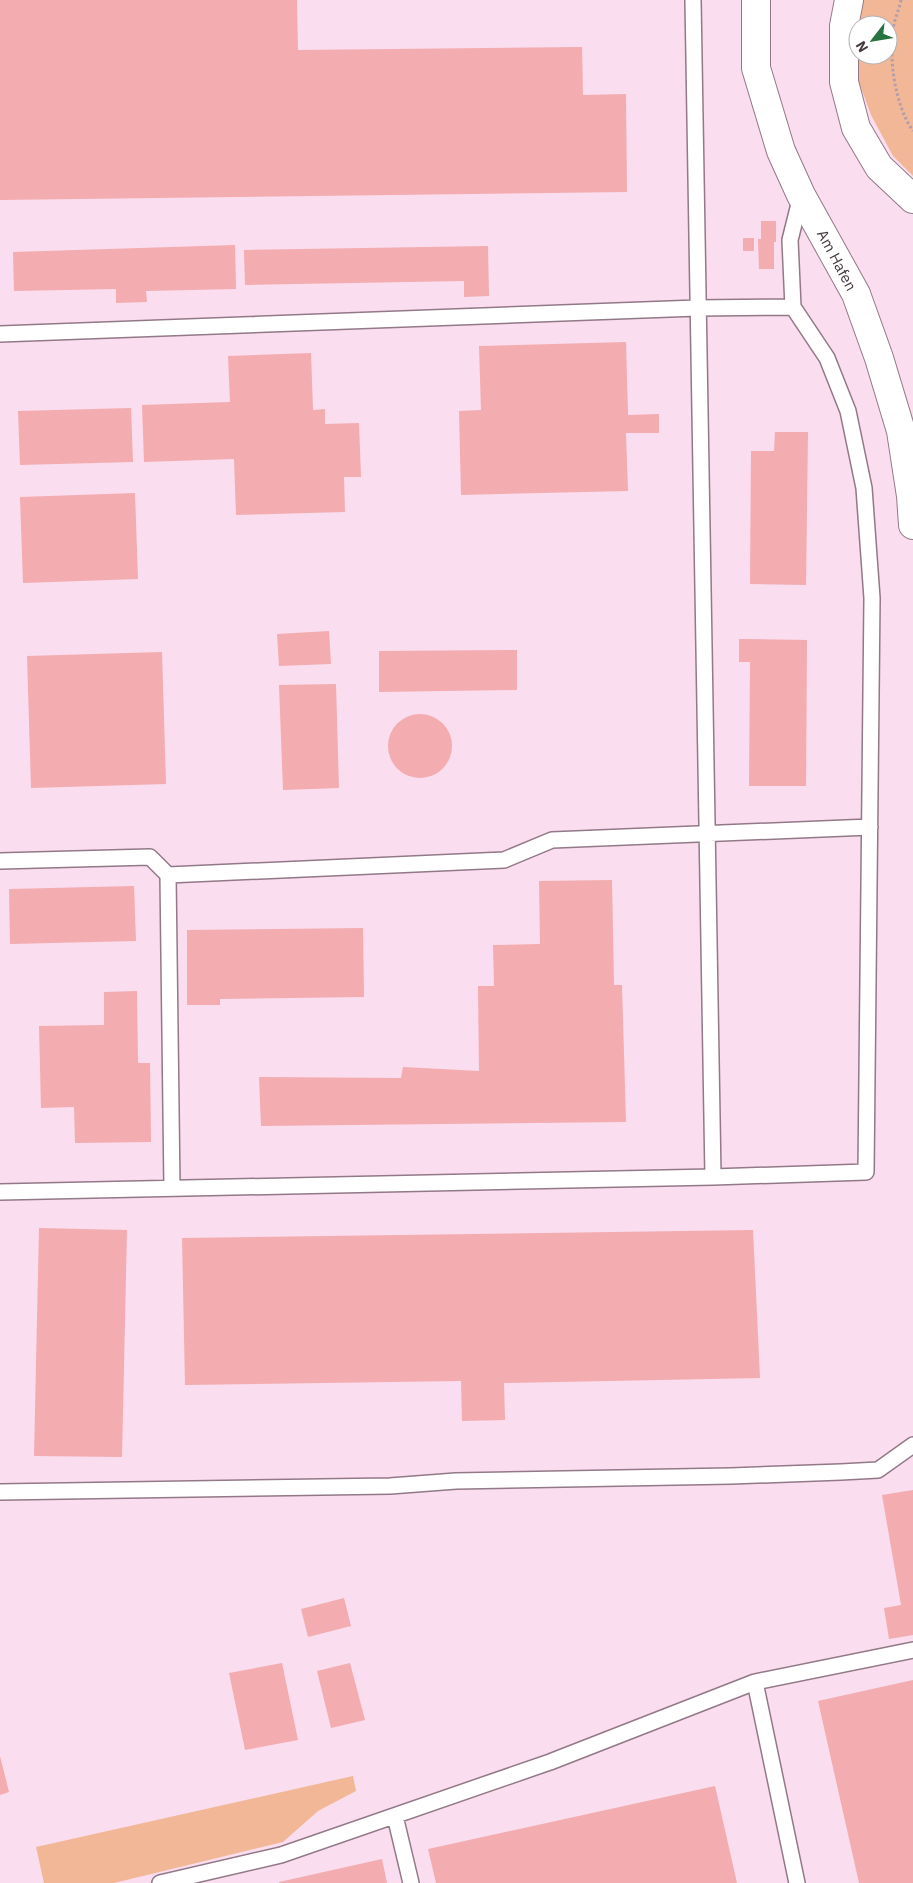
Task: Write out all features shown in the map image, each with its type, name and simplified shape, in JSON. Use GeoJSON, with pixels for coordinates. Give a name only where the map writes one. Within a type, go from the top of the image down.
{"type":"FeatureCollection","features":[{"type":"Feature","properties":{"kind":"street","name":"Am Hafen"},"geometry":{"type":"LineString","coordinates":[[756,0],[756,68],[781,151],[802,195],[856,294],[879,358],[901,431],[911,496],[913,525]]}},
{"type":"Feature","properties":{"kind":"street"},"geometry":{"type":"LineString","coordinates":[[849,0],[844,26],[844,82],[856,128],[879,167],[913,199]]}},
{"type":"Feature","properties":{"kind":"lane"},"geometry":{"type":"LineString","coordinates":[[693,0],[713,1177]]}},
{"type":"Feature","properties":{"kind":"lane"},"geometry":{"type":"LineString","coordinates":[[0,1192],[866,1172],[872,598],[864,488],[848,411],[827,358],[793,307],[790,240],[802,195]]}},
{"type":"Feature","properties":{"kind":"lane"},"geometry":{"type":"LineString","coordinates":[[0,334],[697,308],[793,307]]}},
{"type":"Feature","properties":{"kind":"lane"},"geometry":{"type":"LineString","coordinates":[[168,875],[504,860],[552,840],[870,827]]}},
{"type":"Feature","properties":{"kind":"lane"},"geometry":{"type":"LineString","coordinates":[[0,861],[150,857],[168,875],[172,1188]]}},
{"type":"Feature","properties":{"kind":"lane"},"geometry":{"type":"LineString","coordinates":[[0,1492],[390,1486],[456,1481],[841,1472],[878,1470],[913,1445]]}},
{"type":"Feature","properties":{"kind":"lane"},"geometry":{"type":"LineString","coordinates":[[160,1883],[281,1855],[550,1762],[755,1682],[913,1650]]}},
{"type":"Feature","properties":{"kind":"lane"},"geometry":{"type":"LineString","coordinates":[[755,1682],[797,1883]]}},
{"type":"Feature","properties":{"kind":"lane"},"geometry":{"type":"LineString","coordinates":[[395,1816],[410,1883]]}},
{"type":"Feature","properties":{"kind":"path"},"geometry":{"type":"LineString","coordinates":[[901,0],[893,30],[893,77],[906,122],[913,131]]}},
{"type":"Feature","properties":{"kind":"shaded area"},"geometry":{"type":"Polygon","coordinates":[[[857,0],[913,0],[913,176],[893,156],[871,115],[856,74],[856,65],[898,65],[898,15],[857,15],[857,0]]]}},
{"type":"Feature","properties":{"kind":"shaded area"},"geometry":{"type":"Polygon","coordinates":[[[353,1776],[356,1791],[318,1811],[283,1842],[114,1883],[44,1883],[36,1847],[353,1776]]]}},
{"type":"Feature","properties":{"kind":"building"},"geometry":{"type":"Polygon","coordinates":[[[0,0],[297,0],[298,50],[582,47],[583,95],[626,94],[627,192],[0,200],[0,0]]]}},
{"type":"Feature","properties":{"kind":"building"},"geometry":{"type":"Polygon","coordinates":[[[761,221],[776,221],[774,269],[759,269],[758,239],[761,239],[761,221]]]}},
{"type":"Feature","properties":{"kind":"building"},"geometry":{"type":"Polygon","coordinates":[[[743,238],[754,238],[754,251],[743,251],[743,238]]]}},
{"type":"Feature","properties":{"kind":"building"},"geometry":{"type":"Polygon","coordinates":[[[235,245],[236,289],[146,291],[147,302],[116,303],[116,289],[14,291],[13,252],[235,245]]]}},
{"type":"Feature","properties":{"kind":"building"},"geometry":{"type":"Polygon","coordinates":[[[488,246],[489,296],[464,297],[464,281],[245,285],[244,250],[488,246]]]}},
{"type":"Feature","properties":{"kind":"building"},"geometry":{"type":"Polygon","coordinates":[[[626,342],[628,415],[659,414],[659,433],[626,433],[628,491],[461,495],[459,411],[481,410],[479,346],[626,342]]]}},
{"type":"Feature","properties":{"kind":"building"},"geometry":{"type":"Polygon","coordinates":[[[311,353],[313,410],[325,409],[325,424],[359,423],[361,477],[344,477],[345,512],[236,515],[234,459],[144,462],[142,405],[230,402],[228,356],[311,353]]]}},
{"type":"Feature","properties":{"kind":"building"},"geometry":{"type":"Polygon","coordinates":[[[131,408],[133,462],[20,465],[18,411],[131,408]]]}},
{"type":"Feature","properties":{"kind":"building"},"geometry":{"type":"Polygon","coordinates":[[[775,432],[808,432],[806,585],[750,584],[751,451],[774,451],[775,432]]]}},
{"type":"Feature","properties":{"kind":"building"},"geometry":{"type":"Polygon","coordinates":[[[135,493],[138,579],[23,583],[20,497],[135,493]]]}},
{"type":"Feature","properties":{"kind":"building"},"geometry":{"type":"Polygon","coordinates":[[[329,631],[331,664],[279,666],[277,634],[329,631]]]}},
{"type":"Feature","properties":{"kind":"building"},"geometry":{"type":"Polygon","coordinates":[[[739,639],[807,640],[806,786],[749,786],[750,662],[739,662],[739,639]]]}},
{"type":"Feature","properties":{"kind":"building"},"geometry":{"type":"Polygon","coordinates":[[[517,650],[517,690],[379,692],[379,651],[517,650]]]}},
{"type":"Feature","properties":{"kind":"building"},"geometry":{"type":"Polygon","coordinates":[[[162,652],[166,784],[31,788],[27,656],[162,652]]]}},
{"type":"Feature","properties":{"kind":"building"},"geometry":{"type":"Polygon","coordinates":[[[336,684],[339,788],[283,790],[279,685],[336,684]]]}},
{"type":"Feature","properties":{"kind":"building"},"geometry":{"type":"Polygon","coordinates":[[[414,714],[426,714],[443,723],[450,734],[452,746],[450,758],[443,769],[426,778],[414,778],[402,773],[393,764],[388,752],[388,740],[393,728],[402,719],[414,714]]]}},
{"type":"Feature","properties":{"kind":"building"},"geometry":{"type":"Polygon","coordinates":[[[612,880],[614,985],[622,985],[626,1122],[261,1126],[259,1077],[401,1078],[403,1067],[479,1071],[478,986],[494,986],[493,945],[540,944],[539,881],[612,880]]]}},
{"type":"Feature","properties":{"kind":"building"},"geometry":{"type":"Polygon","coordinates":[[[134,886],[136,941],[10,944],[9,889],[134,886]]]}},
{"type":"Feature","properties":{"kind":"building"},"geometry":{"type":"Polygon","coordinates":[[[363,928],[364,997],[220,999],[220,1005],[187,1005],[187,930],[363,928]]]}},
{"type":"Feature","properties":{"kind":"building"},"geometry":{"type":"Polygon","coordinates":[[[137,991],[138,1063],[150,1063],[151,1142],[75,1143],[74,1107],[41,1108],[39,1026],[104,1025],[104,992],[137,991]]]}},
{"type":"Feature","properties":{"kind":"building"},"geometry":{"type":"Polygon","coordinates":[[[39,1228],[127,1230],[122,1457],[34,1456],[39,1228]]]}},
{"type":"Feature","properties":{"kind":"building"},"geometry":{"type":"Polygon","coordinates":[[[753,1230],[760,1378],[504,1383],[505,1420],[462,1421],[461,1381],[185,1385],[182,1238],[753,1230]]]}},
{"type":"Feature","properties":{"kind":"building"},"geometry":{"type":"Polygon","coordinates":[[[913,1490],[913,1635],[889,1639],[884,1608],[901,1605],[882,1495],[913,1490]]]}},
{"type":"Feature","properties":{"kind":"building"},"geometry":{"type":"Polygon","coordinates":[[[344,1598],[351,1626],[308,1637],[301,1609],[344,1598]]]}},
{"type":"Feature","properties":{"kind":"building"},"geometry":{"type":"Polygon","coordinates":[[[282,1663],[298,1740],[245,1750],[229,1673],[282,1663]]]}},
{"type":"Feature","properties":{"kind":"building"},"geometry":{"type":"Polygon","coordinates":[[[350,1663],[365,1720],[331,1728],[317,1671],[350,1663]]]}},
{"type":"Feature","properties":{"kind":"building"},"geometry":{"type":"Polygon","coordinates":[[[913,1680],[913,1883],[859,1883],[818,1701],[913,1680]]]}},
{"type":"Feature","properties":{"kind":"building"},"geometry":{"type":"Polygon","coordinates":[[[0,1756],[9,1792],[0,1795],[0,1756]]]}},
{"type":"Feature","properties":{"kind":"building"},"geometry":{"type":"Polygon","coordinates":[[[715,1786],[737,1883],[436,1883],[428,1849],[715,1786]]]}},
{"type":"Feature","properties":{"kind":"building"},"geometry":{"type":"Polygon","coordinates":[[[382,1859],[387,1883],[279,1883],[279,1882],[382,1859]]]}}]}
